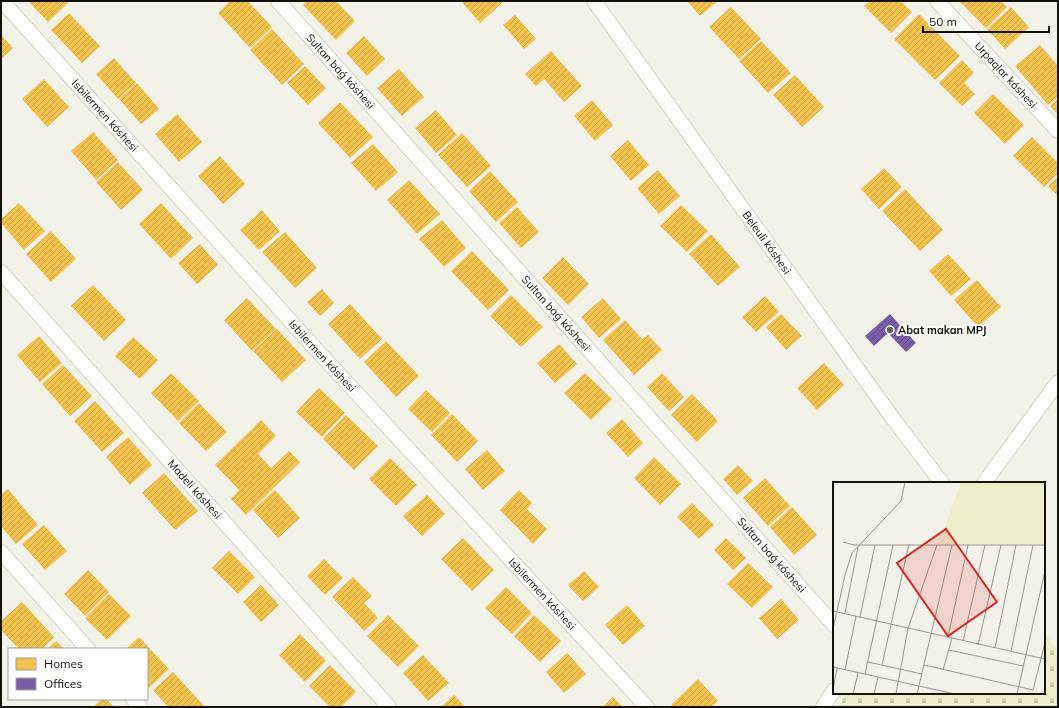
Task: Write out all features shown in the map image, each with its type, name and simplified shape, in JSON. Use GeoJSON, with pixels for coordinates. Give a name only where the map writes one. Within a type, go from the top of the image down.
{"type":"FeatureCollection","features":[{"type":"Feature","properties":{"kind":"street","name":"Isbilermen kóshesi"},"geometry":{"type":"LineString","coordinates":[[2,1],[313,346],[647,707]]}},
{"type":"Feature","properties":{"kind":"street","name":"Sultan baǵ kóshesi"},"geometry":{"type":"LineString","coordinates":[[278,1],[833,625]]}},
{"type":"Feature","properties":{"kind":"street","name":"Beleuli kóshesi"},"geometry":{"type":"LineString","coordinates":[[594,1],[894,420],[941,482]]}},
{"type":"Feature","properties":{"kind":"street","name":"Urpaqlar kóshesi"},"geometry":{"type":"LineString","coordinates":[[937,1],[1058,131]]}},
{"type":"Feature","properties":{"kind":"street","name":"Madeli kóshesi"},"geometry":{"type":"LineString","coordinates":[[1,272],[389,707]]}},
{"type":"Feature","properties":{"kind":"street"},"geometry":{"type":"LineString","coordinates":[[985,482],[1058,382]]}},
{"type":"Feature","properties":{"kind":"street"},"geometry":{"type":"LineString","coordinates":[[1,552],[87,648]]}},
{"type":"Feature","properties":{"kind":"street"},"geometry":{"type":"LineString","coordinates":[[823,707],[833,692]]}},
{"type":"Feature","properties":{"kind":"green space"},"geometry":{"type":"Polygon","coordinates":[[[1045,632],[1058,652],[1058,707],[837,707],[846,694],[1045,694],[1045,632]]]}},
{"type":"Feature","properties":{"kind":"building: Homes"},"geometry":{"type":"Polygon","coordinates":[[[28,1],[70,1],[48,22],[28,1]]]}},
{"type":"Feature","properties":{"kind":"building: Homes"},"geometry":{"type":"Polygon","coordinates":[[[230,1],[248,1],[272,27],[250,48],[218,13],[230,1]]]}},
{"type":"Feature","properties":{"kind":"building: Homes"},"geometry":{"type":"Polygon","coordinates":[[[307,1],[336,1],[355,21],[336,40],[303,5],[307,1]]]}},
{"type":"Feature","properties":{"kind":"building: Homes"},"geometry":{"type":"Polygon","coordinates":[[[461,1],[501,1],[502,3],[480,23],[461,1]]]}},
{"type":"Feature","properties":{"kind":"building: Homes"},"geometry":{"type":"Polygon","coordinates":[[[687,1],[718,1],[700,16],[687,1]]]}},
{"type":"Feature","properties":{"kind":"building: Homes"},"geometry":{"type":"Polygon","coordinates":[[[870,1],[900,1],[912,12],[891,33],[864,6],[870,1]]]}},
{"type":"Feature","properties":{"kind":"building: Homes"},"geometry":{"type":"Polygon","coordinates":[[[959,1],[1001,1],[1007,7],[986,28],[959,1]]]}},
{"type":"Feature","properties":{"kind":"building: Homes"},"geometry":{"type":"Polygon","coordinates":[[[731,7],[761,39],[739,59],[709,27],[731,7]]]}},
{"type":"Feature","properties":{"kind":"building: Homes"},"geometry":{"type":"Polygon","coordinates":[[[1011,7],[1029,27],[1005,49],[987,29],[1011,7]]]}},
{"type":"Feature","properties":{"kind":"building: Homes"},"geometry":{"type":"Polygon","coordinates":[[[69,13],[100,46],[82,63],[51,30],[69,13]]]}},
{"type":"Feature","properties":{"kind":"building: Homes"},"geometry":{"type":"Polygon","coordinates":[[[919,14],[960,56],[935,80],[894,39],[919,14]]]}},
{"type":"Feature","properties":{"kind":"building: Homes"},"geometry":{"type":"Polygon","coordinates":[[[515,15],[536,39],[524,49],[503,25],[515,15]]]}},
{"type":"Feature","properties":{"kind":"building: Homes"},"geometry":{"type":"Polygon","coordinates":[[[272,29],[304,64],[282,85],[250,50],[272,29]]]}},
{"type":"Feature","properties":{"kind":"building: Homes"},"geometry":{"type":"Polygon","coordinates":[[[1,35],[13,48],[1,59],[1,35]]]}},
{"type":"Feature","properties":{"kind":"building: Homes"},"geometry":{"type":"Polygon","coordinates":[[[364,36],[385,59],[367,76],[346,53],[364,36]]]}},
{"type":"Feature","properties":{"kind":"building: Homes"},"geometry":{"type":"Polygon","coordinates":[[[761,41],[791,73],[768,93],[739,61],[761,41]]]}},
{"type":"Feature","properties":{"kind":"building: Homes"},"geometry":{"type":"Polygon","coordinates":[[[1040,45],[1058,66],[1058,97],[1048,105],[1015,66],[1040,45]]]}},
{"type":"Feature","properties":{"kind":"building: Homes"},"geometry":{"type":"Polygon","coordinates":[[[551,51],[582,86],[564,102],[544,79],[536,86],[525,74],[551,51]]]}},
{"type":"Feature","properties":{"kind":"building: Homes"},"geometry":{"type":"Polygon","coordinates":[[[114,58],[136,83],[118,99],[96,74],[114,58]]]}},
{"type":"Feature","properties":{"kind":"building: Homes"},"geometry":{"type":"Polygon","coordinates":[[[962,60],[974,73],[964,83],[975,94],[962,106],[939,83],[962,60]]]}},
{"type":"Feature","properties":{"kind":"building: Homes"},"geometry":{"type":"Polygon","coordinates":[[[305,66],[326,88],[308,105],[287,83],[305,66]]]}},
{"type":"Feature","properties":{"kind":"building: Homes"},"geometry":{"type":"Polygon","coordinates":[[[399,69],[424,97],[402,116],[377,88],[399,69]]]}},
{"type":"Feature","properties":{"kind":"building: Homes"},"geometry":{"type":"Polygon","coordinates":[[[795,75],[824,107],[802,127],[773,95],[795,75]]]}},
{"type":"Feature","properties":{"kind":"building: Homes"},"geometry":{"type":"Polygon","coordinates":[[[44,79],[69,107],[47,127],[22,99],[44,79]]]}},
{"type":"Feature","properties":{"kind":"building: Homes"},"geometry":{"type":"Polygon","coordinates":[[[137,83],[159,109],[141,124],[119,99],[137,83]]]}},
{"type":"Feature","properties":{"kind":"building: Homes"},"geometry":{"type":"Polygon","coordinates":[[[993,94],[1024,125],[1005,144],[974,113],[993,94]]]}},
{"type":"Feature","properties":{"kind":"building: Homes"},"geometry":{"type":"Polygon","coordinates":[[[1058,99],[1058,115],[1050,106],[1058,99]]]}},
{"type":"Feature","properties":{"kind":"building: Homes"},"geometry":{"type":"Polygon","coordinates":[[[592,100],[613,125],[595,141],[574,116],[592,100]]]}},
{"type":"Feature","properties":{"kind":"building: Homes"},"geometry":{"type":"Polygon","coordinates":[[[340,102],[373,137],[350,158],[318,123],[340,102]]]}},
{"type":"Feature","properties":{"kind":"building: Homes"},"geometry":{"type":"Polygon","coordinates":[[[436,110],[457,135],[436,153],[415,128],[436,110]]]}},
{"type":"Feature","properties":{"kind":"building: Homes"},"geometry":{"type":"Polygon","coordinates":[[[177,114],[202,142],[179,162],[155,134],[177,114]]]}},
{"type":"Feature","properties":{"kind":"building: Homes"},"geometry":{"type":"Polygon","coordinates":[[[93,132],[118,160],[96,180],[71,151],[93,132]]]}},
{"type":"Feature","properties":{"kind":"building: Homes"},"geometry":{"type":"Polygon","coordinates":[[[462,133],[491,166],[467,187],[438,155],[462,133]]]}},
{"type":"Feature","properties":{"kind":"building: Homes"},"geometry":{"type":"Polygon","coordinates":[[[1032,137],[1058,163],[1058,173],[1044,187],[1013,156],[1032,137]]]}},
{"type":"Feature","properties":{"kind":"building: Homes"},"geometry":{"type":"Polygon","coordinates":[[[628,140],[649,165],[631,181],[610,156],[628,140]]]}},
{"type":"Feature","properties":{"kind":"building: Homes"},"geometry":{"type":"Polygon","coordinates":[[[373,144],[398,172],[376,191],[351,163],[373,144]]]}},
{"type":"Feature","properties":{"kind":"building: Homes"},"geometry":{"type":"Polygon","coordinates":[[[220,156],[245,184],[223,204],[198,176],[220,156]]]}},
{"type":"Feature","properties":{"kind":"building: Homes"},"geometry":{"type":"Polygon","coordinates":[[[118,162],[143,190],[121,210],[96,182],[118,162]]]}},
{"type":"Feature","properties":{"kind":"building: Homes"},"geometry":{"type":"Polygon","coordinates":[[[884,168],[902,187],[879,209],[861,189],[884,168]]]}},
{"type":"Feature","properties":{"kind":"building: Homes"},"geometry":{"type":"Polygon","coordinates":[[[658,170],[680,196],[659,214],[637,188],[658,170]]]}},
{"type":"Feature","properties":{"kind":"building: Homes"},"geometry":{"type":"Polygon","coordinates":[[[490,171],[518,202],[496,222],[469,191],[490,171]]]}},
{"type":"Feature","properties":{"kind":"building: Homes"},"geometry":{"type":"Polygon","coordinates":[[[1058,177],[1058,196],[1048,186],[1058,177]]]}},
{"type":"Feature","properties":{"kind":"building: Homes"},"geometry":{"type":"Polygon","coordinates":[[[409,180],[440,214],[417,234],[387,200],[409,180]]]}},
{"type":"Feature","properties":{"kind":"building: Homes"},"geometry":{"type":"Polygon","coordinates":[[[905,189],[943,230],[920,251],[882,211],[905,189]]]}},
{"type":"Feature","properties":{"kind":"building: Homes"},"geometry":{"type":"Polygon","coordinates":[[[19,203],[45,231],[24,250],[1,223],[1,219],[19,203]]]}},
{"type":"Feature","properties":{"kind":"building: Homes"},"geometry":{"type":"Polygon","coordinates":[[[161,203],[193,238],[171,259],[139,224],[161,203]]]}},
{"type":"Feature","properties":{"kind":"building: Homes"},"geometry":{"type":"Polygon","coordinates":[[[681,205],[708,231],[687,252],[660,226],[681,205]]]}},
{"type":"Feature","properties":{"kind":"building: Homes"},"geometry":{"type":"Polygon","coordinates":[[[517,207],[539,232],[521,248],[499,223],[517,207]]]}},
{"type":"Feature","properties":{"kind":"building: Homes"},"geometry":{"type":"Polygon","coordinates":[[[262,210],[280,231],[259,250],[240,230],[262,210]]]}},
{"type":"Feature","properties":{"kind":"building: Homes"},"geometry":{"type":"Polygon","coordinates":[[[442,220],[466,248],[444,267],[419,239],[442,220]]]}},
{"type":"Feature","properties":{"kind":"building: Homes"},"geometry":{"type":"Polygon","coordinates":[[[51,231],[76,259],[51,282],[26,254],[51,231]]]}},
{"type":"Feature","properties":{"kind":"building: Homes"},"geometry":{"type":"Polygon","coordinates":[[[285,232],[317,268],[295,288],[262,252],[285,232]]]}},
{"type":"Feature","properties":{"kind":"building: Homes"},"geometry":{"type":"Polygon","coordinates":[[[711,234],[740,267],[718,286],[689,254],[711,234]]]}},
{"type":"Feature","properties":{"kind":"building: Homes"},"geometry":{"type":"Polygon","coordinates":[[[200,244],[218,265],[197,284],[178,263],[200,244]]]}},
{"type":"Feature","properties":{"kind":"building: Homes"},"geometry":{"type":"Polygon","coordinates":[[[472,251],[509,290],[488,310],[451,271],[472,251]]]}},
{"type":"Feature","properties":{"kind":"building: Homes"},"geometry":{"type":"Polygon","coordinates":[[[948,254],[971,279],[951,296],[929,271],[948,254]]]}},
{"type":"Feature","properties":{"kind":"building: Homes"},"geometry":{"type":"Polygon","coordinates":[[[563,257],[589,284],[568,305],[542,278],[563,257]]]}},
{"type":"Feature","properties":{"kind":"building: Homes"},"geometry":{"type":"Polygon","coordinates":[[[977,280],[1001,307],[978,327],[954,300],[977,280]]]}},
{"type":"Feature","properties":{"kind":"building: Homes"},"geometry":{"type":"Polygon","coordinates":[[[93,285],[126,320],[104,341],[71,306],[93,285]]]}},
{"type":"Feature","properties":{"kind":"building: Homes"},"geometry":{"type":"Polygon","coordinates":[[[322,289],[334,303],[320,316],[307,302],[322,289]]]}},
{"type":"Feature","properties":{"kind":"building: Homes"},"geometry":{"type":"Polygon","coordinates":[[[511,295],[543,327],[521,347],[490,316],[511,295]]]}},
{"type":"Feature","properties":{"kind":"building: Homes"},"geometry":{"type":"Polygon","coordinates":[[[765,296],[779,312],[756,332],[742,317],[765,296]]]}},
{"type":"Feature","properties":{"kind":"building: Homes"},"geometry":{"type":"Polygon","coordinates":[[[247,298],[276,329],[252,351],[224,320],[247,298]]]}},
{"type":"Feature","properties":{"kind":"building: Homes"},"geometry":{"type":"Polygon","coordinates":[[[603,298],[621,319],[599,338],[581,317],[603,298]]]}},
{"type":"Feature","properties":{"kind":"building: Homes"},"geometry":{"type":"Polygon","coordinates":[[[350,304],[382,339],[360,359],[328,324],[350,304]]]}},
{"type":"Feature","properties":{"kind":"building: Homes"},"geometry":{"type":"Polygon","coordinates":[[[781,314],[802,336],[786,350],[766,327],[781,314]]]}},
{"type":"Feature","properties":{"kind":"building: Homes"},"geometry":{"type":"Polygon","coordinates":[[[625,320],[642,339],[648,335],[662,350],[634,375],[603,340],[625,320]]]}},
{"type":"Feature","properties":{"kind":"building: Homes"},"geometry":{"type":"Polygon","coordinates":[[[277,329],[306,360],[282,382],[253,351],[277,329]]]}},
{"type":"Feature","properties":{"kind":"building: Homes"},"geometry":{"type":"Polygon","coordinates":[[[39,336],[62,363],[40,382],[17,355],[39,336]]]}},
{"type":"Feature","properties":{"kind":"building: Homes"},"geometry":{"type":"Polygon","coordinates":[[[133,337],[158,360],[140,379],[115,356],[133,337]]]}},
{"type":"Feature","properties":{"kind":"building: Homes"},"geometry":{"type":"Polygon","coordinates":[[[386,341],[419,376],[396,397],[364,362],[386,341]]]}},
{"type":"Feature","properties":{"kind":"building: Homes"},"geometry":{"type":"Polygon","coordinates":[[[559,344],[577,364],[555,383],[537,363],[559,344]]]}},
{"type":"Feature","properties":{"kind":"building: Homes"},"geometry":{"type":"Polygon","coordinates":[[[824,363],[844,385],[817,410],[797,388],[824,363]]]}},
{"type":"Feature","properties":{"kind":"building: Homes"},"geometry":{"type":"Polygon","coordinates":[[[63,365],[92,396],[70,416],[42,384],[63,365]]]}},
{"type":"Feature","properties":{"kind":"building: Homes"},"geometry":{"type":"Polygon","coordinates":[[[171,373],[199,401],[178,421],[151,393],[171,373]]]}},
{"type":"Feature","properties":{"kind":"building: Homes"},"geometry":{"type":"Polygon","coordinates":[[[585,373],[612,399],[591,420],[564,393],[585,373]]]}},
{"type":"Feature","properties":{"kind":"building: Homes"},"geometry":{"type":"Polygon","coordinates":[[[662,373],[684,397],[669,411],[647,387],[662,373]]]}},
{"type":"Feature","properties":{"kind":"building: Homes"},"geometry":{"type":"Polygon","coordinates":[[[319,388],[345,413],[322,437],[296,412],[319,388]]]}},
{"type":"Feature","properties":{"kind":"building: Homes"},"geometry":{"type":"Polygon","coordinates":[[[426,390],[450,413],[432,432],[408,409],[426,390]]]}},
{"type":"Feature","properties":{"kind":"building: Homes"},"geometry":{"type":"Polygon","coordinates":[[[692,394],[718,421],[697,442],[671,415],[692,394]]]}},
{"type":"Feature","properties":{"kind":"building: Homes"},"geometry":{"type":"Polygon","coordinates":[[[95,401],[124,433],[102,452],[74,421],[95,401]]]}},
{"type":"Feature","properties":{"kind":"building: Homes"},"geometry":{"type":"Polygon","coordinates":[[[199,403],[227,432],[206,451],[179,423],[199,403]]]}},
{"type":"Feature","properties":{"kind":"building: Homes"},"geometry":{"type":"Polygon","coordinates":[[[452,414],[478,441],[457,462],[431,435],[452,414]]]}},
{"type":"Feature","properties":{"kind":"building: Homes"},"geometry":{"type":"Polygon","coordinates":[[[346,415],[378,446],[354,470],[323,439],[346,415]]]}},
{"type":"Feature","properties":{"kind":"building: Homes"},"geometry":{"type":"Polygon","coordinates":[[[622,419],[643,443],[628,457],[606,433],[622,419]]]}},
{"type":"Feature","properties":{"kind":"building: Homes"},"geometry":{"type":"Polygon","coordinates":[[[261,420],[276,436],[258,454],[271,468],[289,451],[300,462],[246,515],[231,499],[239,490],[215,465],[261,420]]]}},
{"type":"Feature","properties":{"kind":"building: Homes"},"geometry":{"type":"Polygon","coordinates":[[[128,437],[152,465],[130,485],[106,457],[128,437]]]}},
{"type":"Feature","properties":{"kind":"building: Homes"},"geometry":{"type":"Polygon","coordinates":[[[487,450],[505,471],[483,490],[465,469],[487,450]]]}},
{"type":"Feature","properties":{"kind":"building: Homes"},"geometry":{"type":"Polygon","coordinates":[[[654,457],[681,484],[660,505],[634,478],[654,457]]]}},
{"type":"Feature","properties":{"kind":"building: Homes"},"geometry":{"type":"Polygon","coordinates":[[[390,458],[417,485],[396,506],[369,479],[390,458]]]}},
{"type":"Feature","properties":{"kind":"building: Homes"},"geometry":{"type":"Polygon","coordinates":[[[738,465],[753,481],[737,495],[723,479],[738,465]]]}},
{"type":"Feature","properties":{"kind":"building: Homes"},"geometry":{"type":"Polygon","coordinates":[[[164,473],[198,511],[175,530],[142,493],[164,473]]]}},
{"type":"Feature","properties":{"kind":"building: Homes"},"geometry":{"type":"Polygon","coordinates":[[[765,478],[790,506],[768,526],[743,498],[765,478]]]}},
{"type":"Feature","properties":{"kind":"building: Homes"},"geometry":{"type":"Polygon","coordinates":[[[8,489],[38,525],[16,544],[1,526],[1,495],[8,489]]]}},
{"type":"Feature","properties":{"kind":"building: Homes"},"geometry":{"type":"Polygon","coordinates":[[[275,490],[300,518],[278,538],[253,510],[275,490]]]}},
{"type":"Feature","properties":{"kind":"building: Homes"},"geometry":{"type":"Polygon","coordinates":[[[519,490],[532,503],[527,509],[547,529],[533,544],[500,510],[519,490]]]}},
{"type":"Feature","properties":{"kind":"building: Homes"},"geometry":{"type":"Polygon","coordinates":[[[427,495],[445,514],[422,536],[403,516],[427,495]]]}},
{"type":"Feature","properties":{"kind":"building: Homes"},"geometry":{"type":"Polygon","coordinates":[[[692,503],[714,525],[699,539],[677,517],[692,503]]]}},
{"type":"Feature","properties":{"kind":"building: Homes"},"geometry":{"type":"Polygon","coordinates":[[[792,507],[817,535],[794,555],[770,527],[792,507]]]}},
{"type":"Feature","properties":{"kind":"building: Homes"},"geometry":{"type":"Polygon","coordinates":[[[44,525],[67,551],[45,570],[22,544],[44,525]]]}},
{"type":"Feature","properties":{"kind":"building: Homes"},"geometry":{"type":"Polygon","coordinates":[[[463,538],[494,570],[472,591],[441,559],[463,538]]]}},
{"type":"Feature","properties":{"kind":"building: Homes"},"geometry":{"type":"Polygon","coordinates":[[[726,538],[746,558],[733,570],[714,550],[726,538]]]}},
{"type":"Feature","properties":{"kind":"building: Homes"},"geometry":{"type":"Polygon","coordinates":[[[229,551],[255,577],[238,594],[212,568],[229,551]]]}},
{"type":"Feature","properties":{"kind":"building: Homes"},"geometry":{"type":"Polygon","coordinates":[[[324,559],[343,578],[325,595],[307,576],[324,559]]]}},
{"type":"Feature","properties":{"kind":"building: Homes"},"geometry":{"type":"Polygon","coordinates":[[[748,563],[773,587],[752,608],[727,584],[748,563]]]}},
{"type":"Feature","properties":{"kind":"building: Homes"},"geometry":{"type":"Polygon","coordinates":[[[88,570],[109,592],[85,616],[64,594],[88,570]]]}},
{"type":"Feature","properties":{"kind":"building: Homes"},"geometry":{"type":"Polygon","coordinates":[[[584,571],[599,587],[583,601],[568,585],[584,571]]]}},
{"type":"Feature","properties":{"kind":"building: Homes"},"geometry":{"type":"Polygon","coordinates":[[[353,577],[372,596],[364,603],[378,618],[364,631],[332,597],[353,577]]]}},
{"type":"Feature","properties":{"kind":"building: Homes"},"geometry":{"type":"Polygon","coordinates":[[[261,585],[279,605],[261,622],[243,602],[261,585]]]}},
{"type":"Feature","properties":{"kind":"building: Homes"},"geometry":{"type":"Polygon","coordinates":[[[506,587],[532,613],[512,634],[485,608],[506,587]]]}},
{"type":"Feature","properties":{"kind":"building: Homes"},"geometry":{"type":"Polygon","coordinates":[[[109,594],[131,616],[107,640],[85,618],[109,594]]]}},
{"type":"Feature","properties":{"kind":"building: Homes"},"geometry":{"type":"Polygon","coordinates":[[[781,599],[799,620],[777,639],[759,618],[781,599]]]}},
{"type":"Feature","properties":{"kind":"building: Homes"},"geometry":{"type":"Polygon","coordinates":[[[22,602],[54,637],[43,648],[18,648],[1,630],[1,621],[22,602]]]}},
{"type":"Feature","properties":{"kind":"building: Homes"},"geometry":{"type":"Polygon","coordinates":[[[627,605],[645,626],[623,645],[605,625],[627,605]]]}},
{"type":"Feature","properties":{"kind":"building: Homes"},"geometry":{"type":"Polygon","coordinates":[[[388,615],[419,646],[398,667],[367,636],[388,615]]]}},
{"type":"Feature","properties":{"kind":"building: Homes"},"geometry":{"type":"Polygon","coordinates":[[[534,615],[561,641],[540,662],[514,636],[534,615]]]}},
{"type":"Feature","properties":{"kind":"building: Homes"},"geometry":{"type":"Polygon","coordinates":[[[300,634],[326,661],[305,682],[279,655],[300,634]]]}},
{"type":"Feature","properties":{"kind":"building: Homes"},"geometry":{"type":"Polygon","coordinates":[[[139,637],[169,669],[149,688],[148,648],[127,648],[139,637]]]}},
{"type":"Feature","properties":{"kind":"building: Homes"},"geometry":{"type":"Polygon","coordinates":[[[56,641],[63,648],[48,648],[56,641]]]}},
{"type":"Feature","properties":{"kind":"building: Homes"},"geometry":{"type":"Polygon","coordinates":[[[567,653],[586,674],[564,693],[546,672],[567,653]]]}},
{"type":"Feature","properties":{"kind":"building: Homes"},"geometry":{"type":"Polygon","coordinates":[[[423,655],[449,683],[428,701],[403,673],[423,655]]]}},
{"type":"Feature","properties":{"kind":"building: Homes"},"geometry":{"type":"Polygon","coordinates":[[[330,665],[356,692],[341,707],[330,707],[309,686],[330,665]]]}},
{"type":"Feature","properties":{"kind":"building: Homes"},"geometry":{"type":"Polygon","coordinates":[[[173,672],[205,707],[168,707],[153,690],[173,672]]]}},
{"type":"Feature","properties":{"kind":"building: Homes"},"geometry":{"type":"Polygon","coordinates":[[[698,679],[718,701],[711,707],[673,707],[671,705],[698,679]]]}},
{"type":"Feature","properties":{"kind":"building: Homes"},"geometry":{"type":"Polygon","coordinates":[[[454,695],[465,707],[441,707],[454,695]]]}},
{"type":"Feature","properties":{"kind":"building: Homes"},"geometry":{"type":"Polygon","coordinates":[[[613,697],[623,707],[602,707],[613,697]]]}},
{"type":"Feature","properties":{"kind":"building: Homes"},"geometry":{"type":"Polygon","coordinates":[[[101,700],[107,700],[114,707],[93,707],[101,700]]]}},
{"type":"Feature","properties":{"kind":"building: Offices"},"geometry":{"type":"Polygon","coordinates":[[[890,314],[916,343],[906,352],[888,333],[874,346],[865,336],[890,314]]]}},
{"type":"Feature","properties":{"kind":"place","name":"Abat makan MPJ"},"geometry":{"type":"Point","coordinates":[890,330]}}]}
